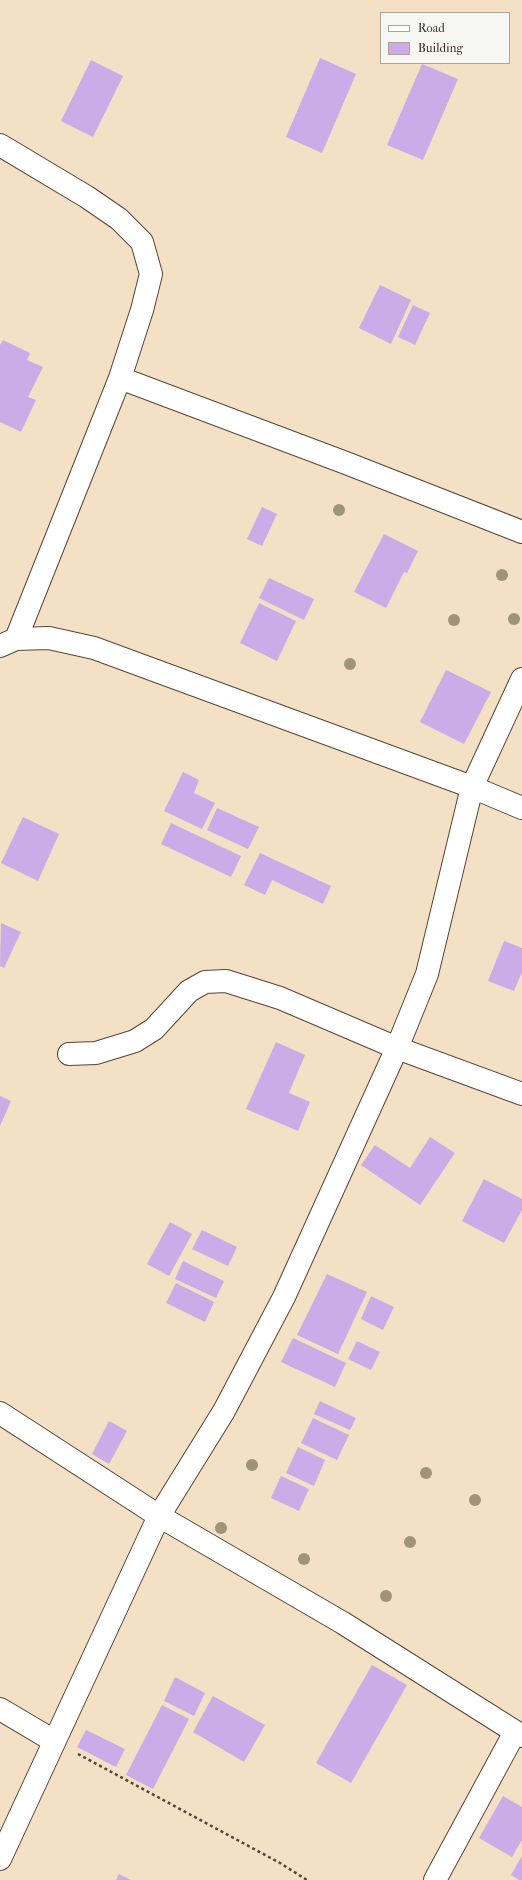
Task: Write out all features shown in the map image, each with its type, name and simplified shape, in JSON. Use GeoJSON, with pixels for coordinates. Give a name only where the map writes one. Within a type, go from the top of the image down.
{"type":"FeatureCollection","features":[{"type":"Feature","properties":{"kind":"street"},"geometry":{"type":"LineString","coordinates":[[0,145],[87,197],[119,219],[142,242],[151,274],[142,310],[120,378],[8,642],[49,638],[94,648],[472,787],[522,808]]}},
{"type":"Feature","properties":{"kind":"street"},"geometry":{"type":"LineString","coordinates":[[120,378],[339,460],[522,532]]}},
{"type":"Feature","properties":{"kind":"street"},"geometry":{"type":"LineString","coordinates":[[0,1858],[158,1516],[224,1411],[284,1297],[397,1048],[427,974],[472,787],[522,679]]}},
{"type":"Feature","properties":{"kind":"street"},"geometry":{"type":"LineString","coordinates":[[69,1054],[96,1052],[135,1041],[154,1029],[189,992],[205,982],[226,981],[280,998],[397,1048],[522,1094]]}},
{"type":"Feature","properties":{"kind":"street"},"geometry":{"type":"LineString","coordinates":[[0,1413],[158,1516],[343,1623],[519,1734],[435,1880]]}},
{"type":"Feature","properties":{"kind":"street"},"geometry":{"type":"LineString","coordinates":[[0,1709],[54,1741]]}},
{"type":"Feature","properties":{"kind":"path"},"geometry":{"type":"LineString","coordinates":[[54,1741],[280,1863],[307,1880]]}},
{"type":"Feature","properties":{"kind":"building"},"geometry":{"type":"Polygon","coordinates":[[[320,58],[356,74],[322,153],[286,137],[320,58]]]}},
{"type":"Feature","properties":{"kind":"building"},"geometry":{"type":"Polygon","coordinates":[[[91,60],[123,76],[93,137],[61,121],[91,60]]]}},
{"type":"Feature","properties":{"kind":"building"},"geometry":{"type":"Polygon","coordinates":[[[422,64],[458,79],[423,160],[387,145],[422,64]]]}},
{"type":"Feature","properties":{"kind":"building"},"geometry":{"type":"Polygon","coordinates":[[[380,285],[411,300],[391,344],[359,328],[380,285]]]}},
{"type":"Feature","properties":{"kind":"building"},"geometry":{"type":"Polygon","coordinates":[[[413,305],[430,313],[415,345],[398,337],[413,305]]]}},
{"type":"Feature","properties":{"kind":"building"},"geometry":{"type":"Polygon","coordinates":[[[3,340],[30,353],[27,360],[43,367],[28,397],[36,400],[21,432],[0,422],[0,345],[3,340]]]}},
{"type":"Feature","properties":{"kind":"building"},"geometry":{"type":"Polygon","coordinates":[[[262,507],[277,514],[262,546],[247,539],[262,507]]]}},
{"type":"Feature","properties":{"kind":"building"},"geometry":{"type":"Polygon","coordinates":[[[384,534],[418,551],[407,573],[404,572],[386,608],[354,592],[384,534]]]}},
{"type":"Feature","properties":{"kind":"building"},"geometry":{"type":"Polygon","coordinates":[[[269,578],[314,599],[304,620],[259,598],[269,578]]]}},
{"type":"Feature","properties":{"kind":"building"},"geometry":{"type":"Polygon","coordinates":[[[259,603],[296,621],[277,661],[240,643],[259,603]]]}},
{"type":"Feature","properties":{"kind":"building"},"geometry":{"type":"Polygon","coordinates":[[[446,670],[491,692],[464,744],[420,722],[446,670]]]}},
{"type":"Feature","properties":{"kind":"building"},"geometry":{"type":"Polygon","coordinates":[[[183,772],[199,780],[194,793],[215,803],[202,829],[164,811],[183,772]]]}},
{"type":"Feature","properties":{"kind":"building"},"geometry":{"type":"Polygon","coordinates":[[[217,808],[259,827],[248,849],[207,830],[217,808]]]}},
{"type":"Feature","properties":{"kind":"building"},"geometry":{"type":"Polygon","coordinates":[[[23,817],[59,834],[38,881],[1,863],[23,817]]]}},
{"type":"Feature","properties":{"kind":"building"},"geometry":{"type":"Polygon","coordinates":[[[171,823],[241,856],[231,877],[161,844],[171,823]]]}},
{"type":"Feature","properties":{"kind":"building"},"geometry":{"type":"Polygon","coordinates":[[[260,853],[331,886],[323,904],[272,880],[265,895],[244,885],[260,853]]]}},
{"type":"Feature","properties":{"kind":"building"},"geometry":{"type":"Polygon","coordinates":[[[1,923],[21,932],[4,968],[0,966],[1,923]]]}},
{"type":"Feature","properties":{"kind":"building"},"geometry":{"type":"Polygon","coordinates":[[[504,941],[522,948],[522,972],[514,991],[488,981],[504,941]]]}},
{"type":"Feature","properties":{"kind":"building"},"geometry":{"type":"Polygon","coordinates":[[[276,1042],[305,1055],[289,1093],[310,1102],[298,1131],[246,1109],[276,1042]]]}},
{"type":"Feature","properties":{"kind":"building"},"geometry":{"type":"Polygon","coordinates":[[[0,1096],[11,1101],[0,1126],[0,1096]]]}},
{"type":"Feature","properties":{"kind":"building"},"geometry":{"type":"Polygon","coordinates":[[[430,1137],[455,1153],[420,1205],[361,1165],[375,1145],[410,1168],[430,1137]]]}},
{"type":"Feature","properties":{"kind":"building"},"geometry":{"type":"Polygon","coordinates":[[[484,1179],[522,1199],[522,1210],[504,1243],[462,1221],[484,1179]]]}},
{"type":"Feature","properties":{"kind":"building"},"geometry":{"type":"Polygon","coordinates":[[[170,1222],[192,1234],[169,1276],[147,1264],[170,1222]]]}},
{"type":"Feature","properties":{"kind":"building"},"geometry":{"type":"Polygon","coordinates":[[[202,1230],[237,1247],[228,1266],[192,1249],[202,1230]]]}},
{"type":"Feature","properties":{"kind":"building"},"geometry":{"type":"Polygon","coordinates":[[[183,1261],[224,1281],[216,1298],[175,1279],[183,1261]]]}},
{"type":"Feature","properties":{"kind":"building"},"geometry":{"type":"Polygon","coordinates":[[[327,1274],[367,1292],[338,1354],[297,1335],[327,1274]]]}},
{"type":"Feature","properties":{"kind":"building"},"geometry":{"type":"Polygon","coordinates":[[[176,1283],[214,1302],[205,1322],[166,1303],[176,1283]]]}},
{"type":"Feature","properties":{"kind":"building"},"geometry":{"type":"Polygon","coordinates":[[[371,1296],[394,1307],[383,1330],[361,1319],[371,1296]]]}},
{"type":"Feature","properties":{"kind":"building"},"geometry":{"type":"Polygon","coordinates":[[[293,1338],[346,1363],[335,1387],[281,1362],[293,1338]]]}},
{"type":"Feature","properties":{"kind":"building"},"geometry":{"type":"Polygon","coordinates":[[[357,1341],[380,1352],[371,1370],[348,1359],[357,1341]]]}},
{"type":"Feature","properties":{"kind":"building"},"geometry":{"type":"Polygon","coordinates":[[[320,1401],[356,1418],[350,1430],[314,1414],[320,1401]]]}},
{"type":"Feature","properties":{"kind":"building"},"geometry":{"type":"Polygon","coordinates":[[[313,1418],[349,1435],[337,1460],[301,1443],[313,1418]]]}},
{"type":"Feature","properties":{"kind":"building"},"geometry":{"type":"Polygon","coordinates":[[[109,1421],[127,1431],[109,1464],[92,1454],[109,1421]]]}},
{"type":"Feature","properties":{"kind":"building"},"geometry":{"type":"Polygon","coordinates":[[[298,1447],[325,1460],[314,1486],[286,1473],[298,1447]]]}},
{"type":"Feature","properties":{"kind":"building"},"geometry":{"type":"Polygon","coordinates":[[[281,1476],[309,1489],[299,1511],[271,1498],[281,1476]]]}},
{"type":"Feature","properties":{"kind":"building"},"geometry":{"type":"Polygon","coordinates":[[[372,1665],[407,1685],[351,1783],[316,1763],[372,1665]]]}},
{"type":"Feature","properties":{"kind":"building"},"geometry":{"type":"Polygon","coordinates":[[[175,1677],[205,1693],[194,1716],[164,1701],[175,1677]]]}},
{"type":"Feature","properties":{"kind":"building"},"geometry":{"type":"Polygon","coordinates":[[[213,1696],[265,1725],[244,1762],[193,1732],[213,1696]]]}},
{"type":"Feature","properties":{"kind":"building"},"geometry":{"type":"Polygon","coordinates":[[[162,1705],[189,1719],[153,1789],[126,1775],[162,1705]]]}},
{"type":"Feature","properties":{"kind":"building"},"geometry":{"type":"Polygon","coordinates":[[[86,1730],[125,1749],[116,1767],[77,1747],[86,1730]]]}},
{"type":"Feature","properties":{"kind":"building"},"geometry":{"type":"Polygon","coordinates":[[[503,1796],[522,1807],[522,1840],[512,1857],[479,1838],[503,1796]]]}},
{"type":"Feature","properties":{"kind":"building"},"geometry":{"type":"Polygon","coordinates":[[[522,1856],[522,1880],[519,1880],[511,1875],[522,1856]]]}},
{"type":"Feature","properties":{"kind":"building"},"geometry":{"type":"Polygon","coordinates":[[[119,1874],[131,1880],[116,1880],[119,1874]]]}}]}
